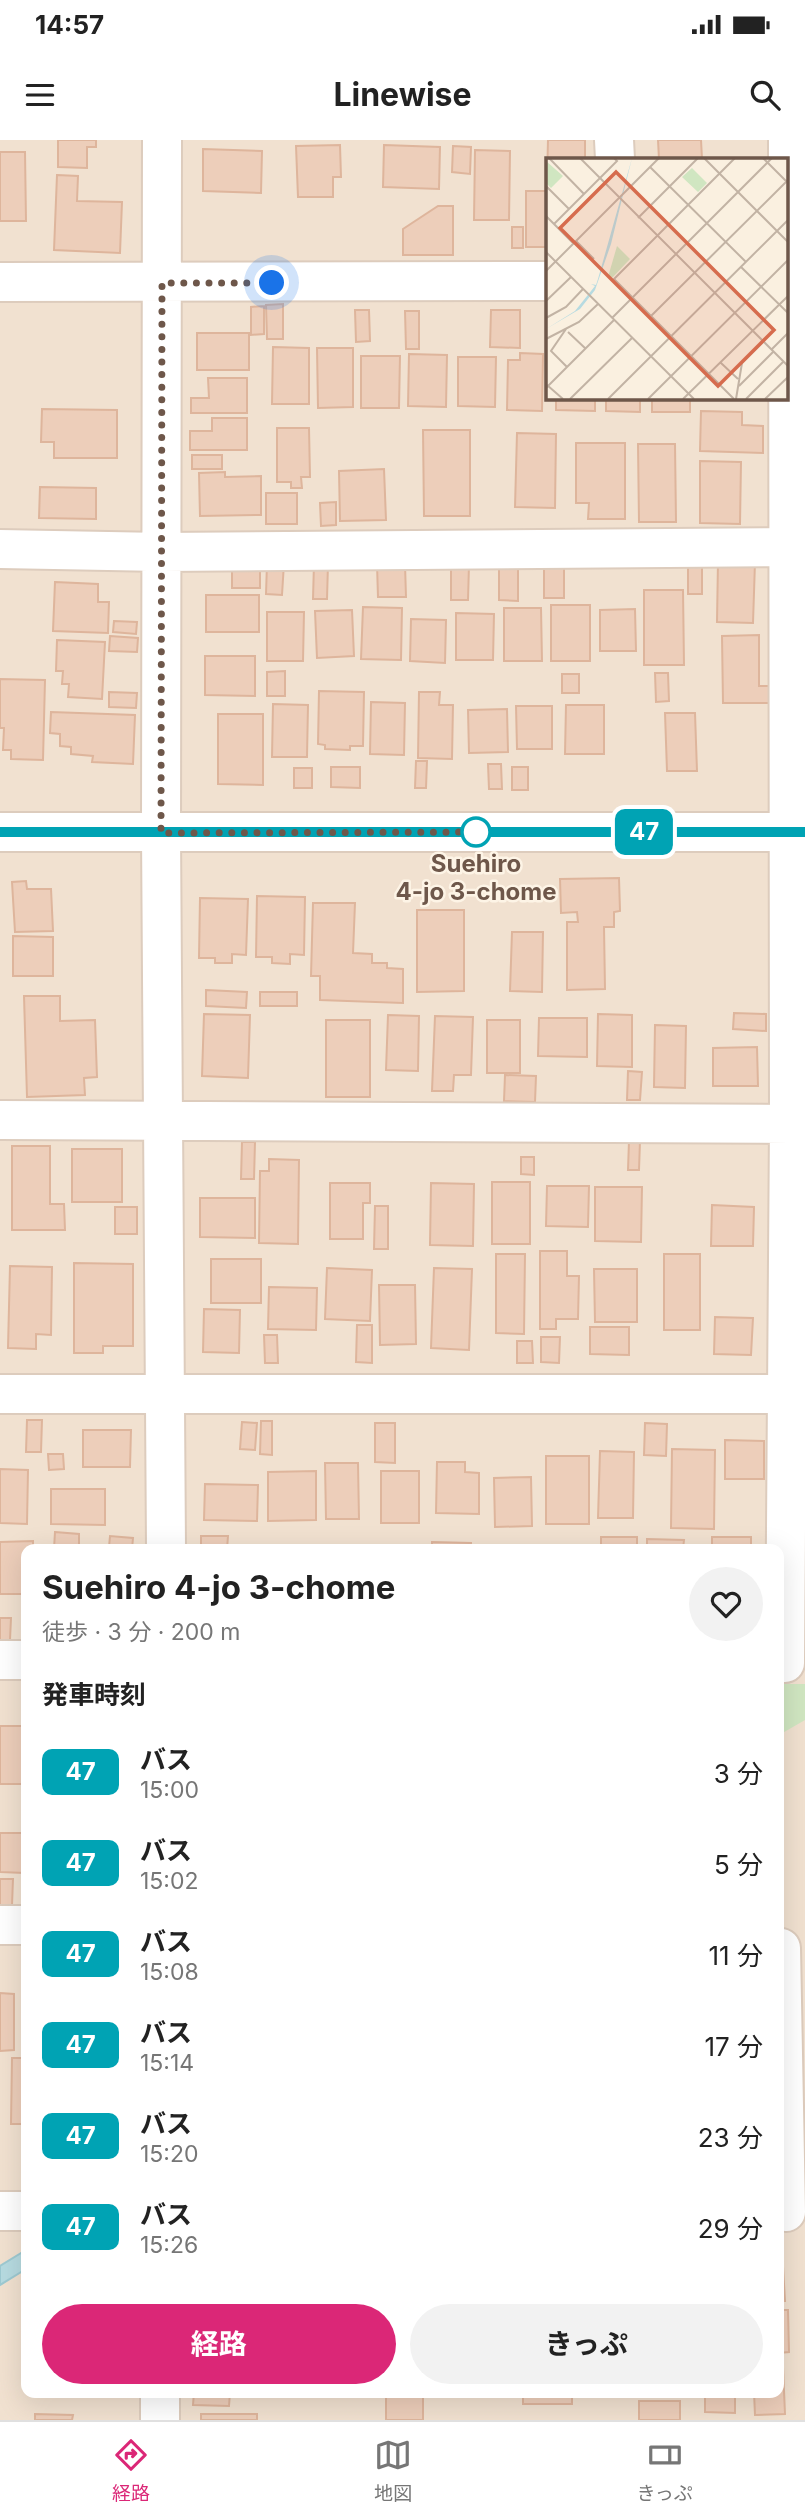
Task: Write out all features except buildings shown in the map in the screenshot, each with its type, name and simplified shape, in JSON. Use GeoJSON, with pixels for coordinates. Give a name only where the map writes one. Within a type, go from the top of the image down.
{"type":"FeatureCollection","features":[{"type":"Feature","properties":{"kind":"street"},"geometry":{"type":"LineString","coordinates":[[162,140],[161,833],[166,1544]]}},
{"type":"Feature","properties":{"kind":"street"},"geometry":{"type":"LineString","coordinates":[[614,140],[615,158]]}},
{"type":"Feature","properties":{"kind":"street"},"geometry":{"type":"LineString","coordinates":[[784,1663],[795,1394],[789,1124],[796,832],[797,547],[788,140]]}},
{"type":"Feature","properties":{"kind":"street"},"geometry":{"type":"LineString","coordinates":[[0,282],[546,281]]}},
{"type":"Feature","properties":{"kind":"street"},"geometry":{"type":"LineString","coordinates":[[0,549],[162,552],[797,547]]}},
{"type":"Feature","properties":{"kind":"street"},"geometry":{"type":"LineString","coordinates":[[0,832],[796,832]]}},
{"type":"Feature","properties":{"kind":"street"},"geometry":{"type":"LineString","coordinates":[[0,1120],[789,1124]]}},
{"type":"Feature","properties":{"kind":"street"},"geometry":{"type":"LineString","coordinates":[[0,1394],[795,1394]]}},
{"type":"Feature","properties":{"kind":"street"},"geometry":{"type":"LineString","coordinates":[[0,1660],[21,1660]]}},
{"type":"Feature","properties":{"kind":"street"},"geometry":{"type":"LineString","coordinates":[[0,1925],[21,1925]]}},
{"type":"Feature","properties":{"kind":"street"},"geometry":{"type":"LineString","coordinates":[[784,2036],[790,2211]]}},
{"type":"Feature","properties":{"kind":"street"},"geometry":{"type":"LineString","coordinates":[[0,2211],[21,2211]]}},
{"type":"Feature","properties":{"kind":"street"},"geometry":{"type":"LineString","coordinates":[[160,2398],[160,2420]]}},
{"type":"Feature","properties":{"kind":"shaded area"},"geometry":{"type":"Polygon","coordinates":[[[0,140],[805,140],[805,2420],[0,2420],[0,140]]]}},
{"type":"Feature","properties":{"kind":"green space"},"geometry":{"type":"Polygon","coordinates":[[[784,1684],[805,1684],[805,1720],[784,1732],[784,1684]]]}},
{"type":"Feature","properties":{"kind":"water"},"geometry":{"type":"Polygon","coordinates":[[[21,2253],[21,2272],[0,2285],[0,2266],[21,2253]]]}},
{"type":"Feature","properties":{"kind":"bus line","name":"47"},"geometry":{"type":"LineString","coordinates":[[0,832],[805,832]]}},
{"type":"Feature","properties":{"kind":"place","name":"Suehiro 4-jo 3-chome"},"geometry":{"type":"Point","coordinates":[476,832]}},
{"type":"Feature","properties":{"kind":"route"},"geometry":{"type":"LineString","coordinates":[[272,283],[162,283],[161,833],[488,832],[476,832]]}}]}
